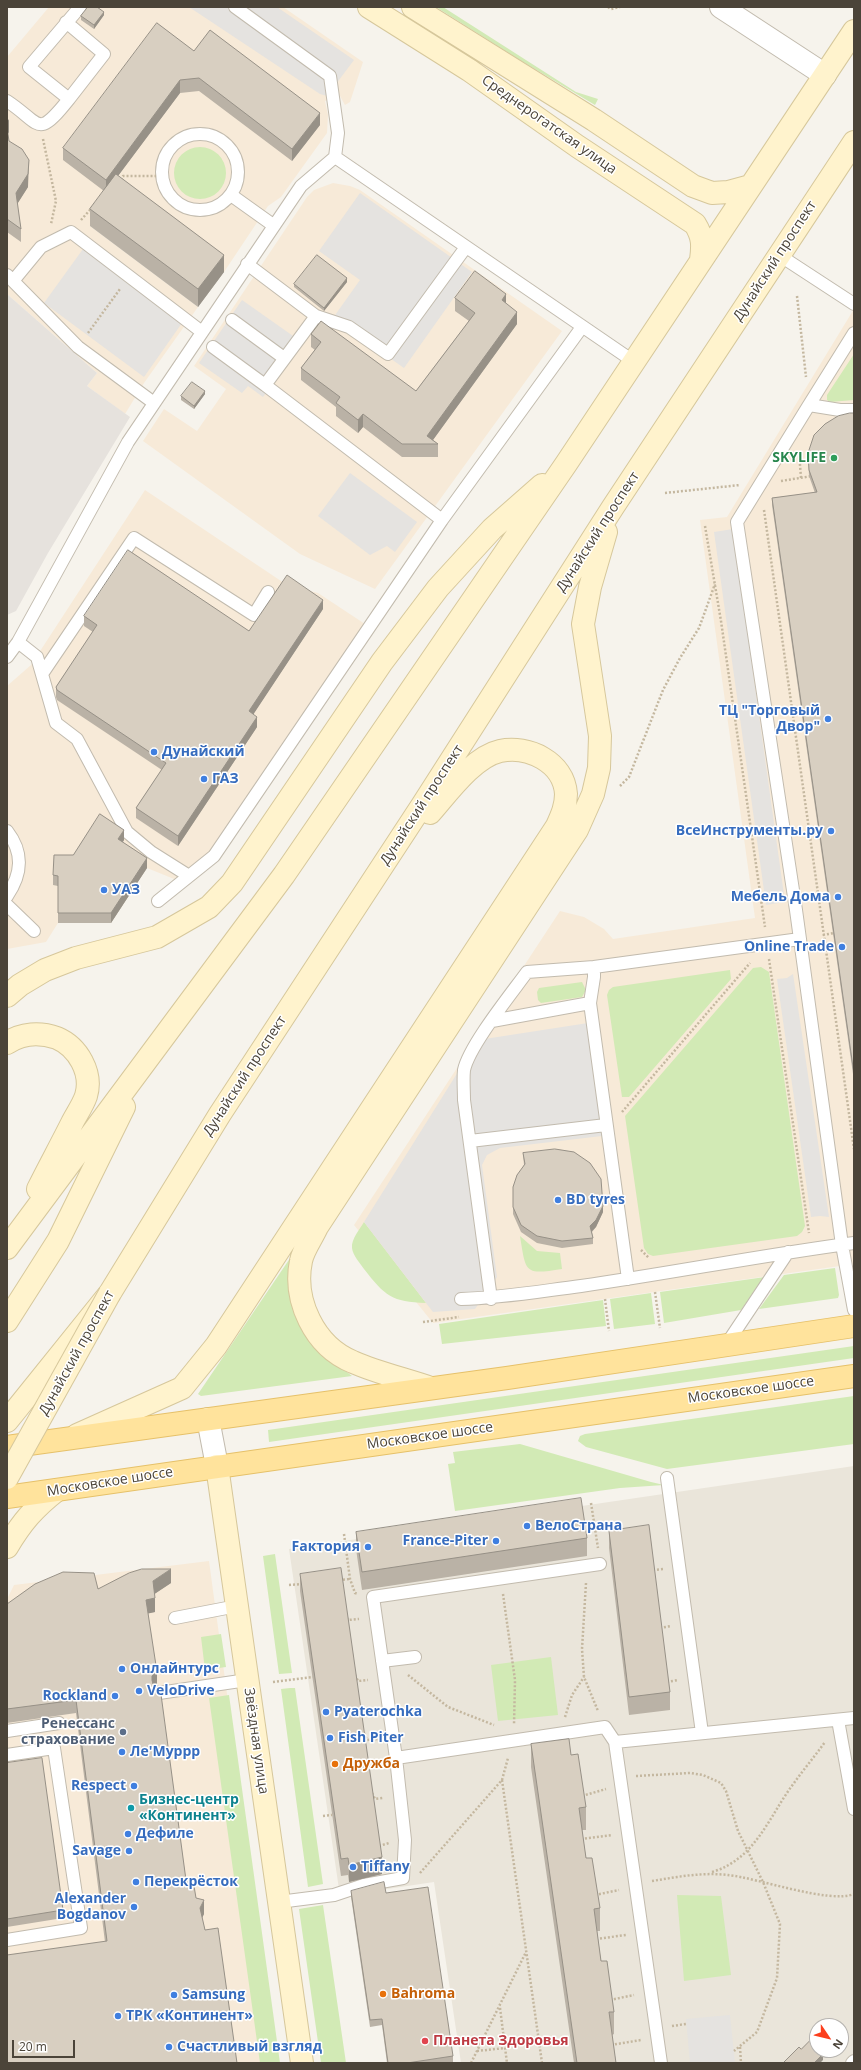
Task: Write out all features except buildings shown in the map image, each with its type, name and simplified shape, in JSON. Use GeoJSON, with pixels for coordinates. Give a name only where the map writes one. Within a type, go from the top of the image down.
{"type":"FeatureCollection","features":[{"type":"Feature","properties":{"kind":"main road","name":"Среднерогатская улица"},"geometry":{"type":"LineString","coordinates":[[369,7],[470,70],[577,146],[695,224],[701,234],[704,244],[701,260]]}},
{"type":"Feature","properties":{"kind":"main road","name":"Среднерогатская улица"},"geometry":{"type":"LineString","coordinates":[[413,7],[594,120],[693,186],[712,193],[728,192],[750,186]]}},
{"type":"Feature","properties":{"kind":"main road"},"geometry":{"type":"LineString","coordinates":[[7,1248],[284,875],[566,464],[633,361],[854,31]]}},
{"type":"Feature","properties":{"kind":"main road","name":"Дунайский проспект"},"geometry":{"type":"LineString","coordinates":[[7,1478],[110,1293],[220,1114],[379,871],[613,507],[854,142]]}},
{"type":"Feature","properties":{"kind":"main road"},"geometry":{"type":"LineString","coordinates":[[7,996],[20,985],[45,970],[76,958],[156,937],[209,907],[232,883],[382,662],[438,588],[492,529],[566,464]]}},
{"type":"Feature","properties":{"kind":"main road"},"geometry":{"type":"LineString","coordinates":[[432,1388],[352,1362],[321,1338],[308,1316],[300,1291],[299,1275],[301,1259],[321,1221],[577,830],[593,794],[598,768],[600,736],[583,624],[590,587],[613,507]]}},
{"type":"Feature","properties":{"kind":"main road"},"geometry":{"type":"LineString","coordinates":[[73,1437],[182,1388],[216,1346],[557,826],[564,810],[566,793],[561,778],[553,765],[534,754],[518,751],[499,751],[472,766],[379,871]]}},
{"type":"Feature","properties":{"kind":"main road"},"geometry":{"type":"LineString","coordinates":[[7,1043],[30,1034],[43,1035],[62,1041],[77,1054],[84,1065],[87,1086],[86,1096],[7,1248]]}},
{"type":"Feature","properties":{"kind":"main road"},"geometry":{"type":"LineString","coordinates":[[7,1321],[58,1241],[149,1057]]}},
{"type":"Feature","properties":{"kind":"main road"},"geometry":{"type":"LineString","coordinates":[[7,1421],[110,1293]]}},
{"type":"Feature","properties":{"kind":"main road"},"geometry":{"type":"LineString","coordinates":[[7,1447],[432,1388],[854,1326]]}},
{"type":"Feature","properties":{"kind":"main road","name":"Московское шоссе"},"geometry":{"type":"LineString","coordinates":[[7,1497],[854,1376]]}},
{"type":"Feature","properties":{"kind":"main road","name":"Звёздная улица"},"geometry":{"type":"LineString","coordinates":[[217,1466],[302,2063]]}},
{"type":"Feature","properties":{"kind":"main road"},"geometry":{"type":"LineString","coordinates":[[7,1547],[22,1521],[38,1504],[57,1490]]}},
{"type":"Feature","properties":{"kind":"street"},"geometry":{"type":"LineString","coordinates":[[721,7],[824,75]]}},
{"type":"Feature","properties":{"kind":"street","name":"Звёздная улица"},"geometry":{"type":"LineString","coordinates":[[208,1419],[217,1466]]}},
{"type":"Feature","properties":{"kind":"lane"},"geometry":{"type":"LineString","coordinates":[[69,99],[29,67],[80,7]]}},
{"type":"Feature","properties":{"kind":"lane"},"geometry":{"type":"LineString","coordinates":[[7,657],[18,642],[128,442],[273,225],[301,186],[335,156],[338,133],[330,76],[235,7]]}},
{"type":"Feature","properties":{"kind":"lane"},"geometry":{"type":"LineString","coordinates":[[7,101],[33,122],[41,125],[48,124],[104,54],[66,22]]}},
{"type":"Feature","properties":{"kind":"lane"},"geometry":{"type":"LineString","coordinates":[[193,135],[214,137],[228,146],[237,163],[238,177],[231,195],[222,204],[209,210],[198,211],[185,207],[169,194],[162,176],[164,158],[175,144],[193,135]]}},
{"type":"Feature","properties":{"kind":"lane"},"geometry":{"type":"LineString","coordinates":[[335,156],[633,361]]}},
{"type":"Feature","properties":{"kind":"lane"},"geometry":{"type":"LineString","coordinates":[[231,195],[273,225]]}},
{"type":"Feature","properties":{"kind":"lane"},"geometry":{"type":"LineString","coordinates":[[154,403],[78,346],[10,278],[41,247],[71,232],[202,332]]}},
{"type":"Feature","properties":{"kind":"lane"},"geometry":{"type":"LineString","coordinates":[[247,264],[316,316],[349,326],[388,354],[466,247]]}},
{"type":"Feature","properties":{"kind":"lane"},"geometry":{"type":"LineString","coordinates":[[779,255],[854,304]]}},
{"type":"Feature","properties":{"kind":"lane"},"geometry":{"type":"LineString","coordinates":[[265,385],[316,316]]}},
{"type":"Feature","properties":{"kind":"lane"},"geometry":{"type":"LineString","coordinates":[[232,320],[284,358]]}},
{"type":"Feature","properties":{"kind":"lane"},"geometry":{"type":"LineString","coordinates":[[158,901],[214,856],[442,520],[582,327]]}},
{"type":"Feature","properties":{"kind":"lane"},"geometry":{"type":"LineString","coordinates":[[854,333],[737,522],[800,939],[842,1245],[854,1310]]}},
{"type":"Feature","properties":{"kind":"lane"},"geometry":{"type":"LineString","coordinates":[[214,347],[442,520]]}},
{"type":"Feature","properties":{"kind":"lane"},"geometry":{"type":"LineString","coordinates":[[809,405],[840,410],[854,410]]}},
{"type":"Feature","properties":{"kind":"lane"},"geometry":{"type":"LineString","coordinates":[[42,674],[134,538],[254,615],[268,592]]}},
{"type":"Feature","properties":{"kind":"lane"},"geometry":{"type":"LineString","coordinates":[[18,642],[37,657],[56,723],[77,739],[127,832],[152,852],[190,876]]}},
{"type":"Feature","properties":{"kind":"lane"},"geometry":{"type":"LineString","coordinates":[[7,831],[17,846],[19,864],[15,884],[7,896]]}},
{"type":"Feature","properties":{"kind":"lane"},"geometry":{"type":"LineString","coordinates":[[7,905],[34,931]]}},
{"type":"Feature","properties":{"kind":"lane"},"geometry":{"type":"LineString","coordinates":[[491,1299],[464,1100],[464,1070],[471,1052],[527,972],[594,967],[800,939]]}},
{"type":"Feature","properties":{"kind":"lane"},"geometry":{"type":"LineString","coordinates":[[594,967],[590,1003],[628,1279]]}},
{"type":"Feature","properties":{"kind":"lane"},"geometry":{"type":"LineString","coordinates":[[492,1021],[590,1003]]}},
{"type":"Feature","properties":{"kind":"lane"},"geometry":{"type":"LineString","coordinates":[[470,1141],[606,1126]]}},
{"type":"Feature","properties":{"kind":"lane"},"geometry":{"type":"LineString","coordinates":[[461,1299],[491,1299],[854,1243]]}},
{"type":"Feature","properties":{"kind":"lane"},"geometry":{"type":"LineString","coordinates":[[726,1345],[788,1252]]}},
{"type":"Feature","properties":{"kind":"lane"},"geometry":{"type":"LineString","coordinates":[[667,1478],[702,1734]]}},
{"type":"Feature","properties":{"kind":"lane"},"geometry":{"type":"LineString","coordinates":[[279,1902],[334,1895],[364,1885],[403,1878],[405,1840],[396,1758],[373,1597],[600,1564]]}},
{"type":"Feature","properties":{"kind":"lane"},"geometry":{"type":"LineString","coordinates":[[175,1618],[237,1606]]}},
{"type":"Feature","properties":{"kind":"lane"},"geometry":{"type":"LineString","coordinates":[[382,1661],[415,1657]]}},
{"type":"Feature","properties":{"kind":"lane"},"geometry":{"type":"LineString","coordinates":[[158,1693],[247,1680]]}},
{"type":"Feature","properties":{"kind":"lane"},"geometry":{"type":"LineString","coordinates":[[615,1742],[838,1722],[854,1718]]}},
{"type":"Feature","properties":{"kind":"lane"},"geometry":{"type":"LineString","coordinates":[[838,1722],[854,1809]]}},
{"type":"Feature","properties":{"kind":"lane"},"geometry":{"type":"LineString","coordinates":[[7,1731],[59,1723]]}},
{"type":"Feature","properties":{"kind":"lane"},"geometry":{"type":"LineString","coordinates":[[396,1758],[515,1738],[559,1735],[605,1728],[615,1742],[661,2063]]}},
{"type":"Feature","properties":{"kind":"lane"},"geometry":{"type":"LineString","coordinates":[[7,1755],[54,1748],[81,1928],[7,1940]]}},
{"type":"Feature","properties":{"kind":"path"},"geometry":{"type":"LineString","coordinates":[[608,7],[611,9],[620,7]]}},
{"type":"Feature","properties":{"kind":"path"},"geometry":{"type":"LineString","coordinates":[[41,125],[56,201],[46,244]]}},
{"type":"Feature","properties":{"kind":"path"},"geometry":{"type":"LineString","coordinates":[[119,181],[123,176],[162,176]]}},
{"type":"Feature","properties":{"kind":"path"},"geometry":{"type":"LineString","coordinates":[[71,232],[94,204],[101,200]]}},
{"type":"Feature","properties":{"kind":"path"},"geometry":{"type":"LineString","coordinates":[[797,296],[807,383]]}},
{"type":"Feature","properties":{"kind":"path"},"geometry":{"type":"LineString","coordinates":[[779,476],[775,482],[817,475]]}},
{"type":"Feature","properties":{"kind":"path"},"geometry":{"type":"LineString","coordinates":[[665,493],[744,485]]}},
{"type":"Feature","properties":{"kind":"path"},"geometry":{"type":"LineString","coordinates":[[764,508],[854,1149]]}},
{"type":"Feature","properties":{"kind":"path"},"geometry":{"type":"LineString","coordinates":[[705,526],[715,583],[812,1249]]}},
{"type":"Feature","properties":{"kind":"path"},"geometry":{"type":"LineString","coordinates":[[620,786],[629,777],[663,690],[680,658],[699,628],[715,583]]}},
{"type":"Feature","properties":{"kind":"path"},"geometry":{"type":"LineString","coordinates":[[823,935],[840,932]]}},
{"type":"Feature","properties":{"kind":"path"},"geometry":{"type":"LineString","coordinates":[[763,961],[769,960]]}},
{"type":"Feature","properties":{"kind":"path"},"geometry":{"type":"LineString","coordinates":[[743,963],[757,961]]}},
{"type":"Feature","properties":{"kind":"path"},"geometry":{"type":"LineString","coordinates":[[618,1108],[620,1115],[751,962]]}},
{"type":"Feature","properties":{"kind":"path"},"geometry":{"type":"LineString","coordinates":[[639,1248],[652,1261],[660,1328]]}},
{"type":"Feature","properties":{"kind":"path"},"geometry":{"type":"LineString","coordinates":[[591,1503],[600,1564]]}},
{"type":"Feature","properties":{"kind":"path"},"geometry":{"type":"LineString","coordinates":[[344,1534],[350,1579],[355,1593],[373,1597]]}},
{"type":"Feature","properties":{"kind":"path"},"geometry":{"type":"LineString","coordinates":[[587,1566],[582,1649],[584,1677],[605,1728]]}},
{"type":"Feature","properties":{"kind":"path"},"geometry":{"type":"LineString","coordinates":[[335,1581],[350,1579]]}},
{"type":"Feature","properties":{"kind":"path"},"geometry":{"type":"LineString","coordinates":[[403,1878],[417,1877],[502,1780],[515,1738],[515,1680],[501,1579]]}},
{"type":"Feature","properties":{"kind":"path"},"geometry":{"type":"LineString","coordinates":[[289,1585],[305,1584]]}},
{"type":"Feature","properties":{"kind":"path"},"geometry":{"type":"LineString","coordinates":[[346,1615],[348,1620]]}},
{"type":"Feature","properties":{"kind":"path"},"geometry":{"type":"LineString","coordinates":[[398,1660],[401,1670],[448,1707],[511,1732],[515,1738]]}},
{"type":"Feature","properties":{"kind":"path"},"geometry":{"type":"LineString","coordinates":[[353,1669],[358,1681]]}},
{"type":"Feature","properties":{"kind":"path"},"geometry":{"type":"LineString","coordinates":[[273,1682],[312,1677]]}},
{"type":"Feature","properties":{"kind":"path"},"geometry":{"type":"LineString","coordinates":[[559,1735],[572,1695],[584,1677]]}},
{"type":"Feature","properties":{"kind":"path"},"geometry":{"type":"LineString","coordinates":[[594,1895],[636,1885],[709,1874],[724,1869],[759,1839],[794,1782],[838,1722]]}},
{"type":"Feature","properties":{"kind":"path"},"geometry":{"type":"LineString","coordinates":[[362,1729],[367,1740]]}},
{"type":"Feature","properties":{"kind":"path"},"geometry":{"type":"LineString","coordinates":[[581,1796],[620,1780],[690,1773],[712,1778],[721,1783],[726,1790],[738,1831],[763,1882],[780,1924],[777,1978],[757,2032],[734,2051]]}},
{"type":"Feature","properties":{"kind":"path"},"geometry":{"type":"LineString","coordinates":[[502,1780],[542,2063]]}},
{"type":"Feature","properties":{"kind":"path"},"geometry":{"type":"LineString","coordinates":[[370,1787],[375,1799]]}},
{"type":"Feature","properties":{"kind":"path"},"geometry":{"type":"LineString","coordinates":[[323,1816],[332,1815]]}},
{"type":"Feature","properties":{"kind":"path"},"geometry":{"type":"LineString","coordinates":[[580,1839],[627,1834]]}},
{"type":"Feature","properties":{"kind":"path"},"geometry":{"type":"LineString","coordinates":[[709,1874],[729,1875],[830,1897],[854,1894]]}},
{"type":"Feature","properties":{"kind":"path"},"geometry":{"type":"LineString","coordinates":[[595,1939],[643,1933]]}},
{"type":"Feature","properties":{"kind":"path"},"geometry":{"type":"LineString","coordinates":[[471,2063],[526,1952]]}},
{"type":"Feature","properties":{"kind":"path"},"geometry":{"type":"LineString","coordinates":[[609,2000],[651,1991]]}},
{"type":"Feature","properties":{"kind":"path"},"geometry":{"type":"LineString","coordinates":[[499,2007],[507,2063]]}},
{"type":"Feature","properties":{"kind":"path"},"geometry":{"type":"LineString","coordinates":[[610,2045],[657,2037]]}},
{"type":"Feature","properties":{"kind":"path"},"geometry":{"type":"LineString","coordinates":[[740,2046],[741,2063]]}},
{"type":"Feature","properties":{"kind":"path"},"geometry":{"type":"LineString","coordinates":[[477,2051],[505,2048]]}},
{"type":"Feature","properties":{"kind":"shaded area"},"geometry":{"type":"Polygon","coordinates":[[[49,7],[283,7],[363,62],[350,102],[345,105],[340,96],[325,101],[328,115],[327,133],[281,197],[268,206],[224,272],[116,192],[90,226],[198,307],[144,383],[125,414],[87,386],[97,373],[7,294],[7,57],[49,7]]]}},
{"type":"Feature","properties":{"kind":"shaded area"},"geometry":{"type":"Polygon","coordinates":[[[189,7],[277,7],[354,60],[327,96],[320,94],[189,7]]]}},
{"type":"Feature","properties":{"kind":"shaded area"},"geometry":{"type":"Polygon","coordinates":[[[333,183],[350,186],[360,190],[562,331],[375,589],[300,554],[143,441],[164,409],[197,431],[226,389],[194,366],[307,197],[314,190],[333,183]]]}},
{"type":"Feature","properties":{"kind":"shaded area"},"geometry":{"type":"Polygon","coordinates":[[[360,193],[472,272],[404,368],[333,318],[360,280],[319,251],[360,193]]]}},
{"type":"Feature","properties":{"kind":"shaded area"},"geometry":{"type":"Polygon","coordinates":[[[83,249],[182,323],[144,377],[44,303],[83,249]]]}},
{"type":"Feature","properties":{"kind":"shaded area"},"geometry":{"type":"Polygon","coordinates":[[[7,294],[97,373],[87,386],[130,417],[48,553],[16,611],[7,615],[7,294]]]}},
{"type":"Feature","properties":{"kind":"shaded area"},"geometry":{"type":"Polygon","coordinates":[[[242,300],[303,343],[263,397],[248,386],[242,393],[199,363],[242,300]]]}},
{"type":"Feature","properties":{"kind":"shaded area"},"geometry":{"type":"Polygon","coordinates":[[[854,309],[854,1264],[433,1323],[354,1225],[560,911],[584,917],[604,929],[613,939],[755,918],[700,520],[727,517],[854,309]]]}},
{"type":"Feature","properties":{"kind":"shaded area"},"geometry":{"type":"Polygon","coordinates":[[[350,473],[417,522],[395,552],[387,546],[370,555],[318,516],[350,473]]]}},
{"type":"Feature","properties":{"kind":"shaded area","name":"Дунайский"},"geometry":{"type":"Polygon","coordinates":[[[145,490],[287,585],[318,593],[365,624],[189,885],[147,868],[111,923],[58,923],[46,942],[7,949],[7,686],[31,665],[145,490]]]}},
{"type":"Feature","properties":{"kind":"shaded area"},"geometry":{"type":"Polygon","coordinates":[[[733,529],[785,902],[766,905],[714,532],[733,529]]]}},
{"type":"Feature","properties":{"kind":"shaded area"},"geometry":{"type":"Polygon","coordinates":[[[793,974],[829,1217],[811,1217],[777,979],[787,978],[793,974]]]}},
{"type":"Feature","properties":{"kind":"shaded area"},"geometry":{"type":"Polygon","coordinates":[[[588,1023],[602,1136],[500,1148],[487,1155],[482,1165],[497,1277],[475,1309],[433,1312],[364,1222],[478,1040],[588,1023]]]}},
{"type":"Feature","properties":{"kind":"shaded area"},"geometry":{"type":"Polygon","coordinates":[[[854,1466],[854,2063],[461,2063],[434,1882],[340,1896],[289,1549],[854,1466]]]}},
{"type":"Feature","properties":{"kind":"shaded area"},"geometry":{"type":"Polygon","coordinates":[[[209,1561],[277,2063],[7,2063],[7,1599],[14,1585],[209,1561]]]}},
{"type":"Feature","properties":{"kind":"shaded area"},"geometry":{"type":"Polygon","coordinates":[[[730,2015],[735,2063],[690,2063],[686,2019],[730,2015]]]}},
{"type":"Feature","properties":{"kind":"green space"},"geometry":{"type":"Polygon","coordinates":[[[436,7],[443,7],[576,92],[598,99],[595,105],[518,59],[436,7]]]}},
{"type":"Feature","properties":{"kind":"green space"},"geometry":{"type":"Polygon","coordinates":[[[200,147],[210,149],[218,155],[224,163],[226,173],[224,183],[218,191],[210,197],[200,199],[190,197],[182,191],[176,183],[174,173],[176,163],[182,155],[190,149],[200,147]]]}},
{"type":"Feature","properties":{"kind":"green space"},"geometry":{"type":"Polygon","coordinates":[[[854,354],[854,400],[830,402],[827,400],[827,395],[854,354]]]}},
{"type":"Feature","properties":{"kind":"green space"},"geometry":{"type":"Polygon","coordinates":[[[761,967],[769,972],[805,1226],[802,1232],[797,1236],[653,1256],[648,1254],[644,1248],[625,1116],[753,968],[761,967]]]}},
{"type":"Feature","properties":{"kind":"green space"},"geometry":{"type":"Polygon","coordinates":[[[730,970],[731,979],[629,1097],[622,1097],[607,995],[609,990],[613,987],[730,970]]]}},
{"type":"Feature","properties":{"kind":"green space"},"geometry":{"type":"Polygon","coordinates":[[[582,982],[586,990],[582,997],[541,1003],[538,1000],[537,992],[539,988],[582,982]]]}},
{"type":"Feature","properties":{"kind":"green space"},"geometry":{"type":"Polygon","coordinates":[[[364,1222],[426,1303],[405,1301],[390,1296],[378,1286],[364,1269],[355,1257],[352,1245],[354,1238],[364,1222]]]}},
{"type":"Feature","properties":{"kind":"green space"},"geometry":{"type":"Polygon","coordinates":[[[520,1236],[537,1251],[560,1253],[562,1269],[540,1272],[529,1269],[524,1258],[520,1236]]]}},
{"type":"Feature","properties":{"kind":"green space"},"geometry":{"type":"Polygon","coordinates":[[[299,1245],[294,1264],[339,1366],[352,1376],[201,1396],[198,1394],[299,1245]]]}},
{"type":"Feature","properties":{"kind":"green space"},"geometry":{"type":"Polygon","coordinates":[[[835,1268],[839,1295],[838,1298],[759,1309],[784,1275],[835,1268]]]}},
{"type":"Feature","properties":{"kind":"green space"},"geometry":{"type":"Polygon","coordinates":[[[765,1277],[741,1310],[664,1323],[660,1292],[765,1277]]]}},
{"type":"Feature","properties":{"kind":"green space"},"geometry":{"type":"Polygon","coordinates":[[[651,1293],[655,1324],[614,1329],[610,1299],[651,1293]]]}},
{"type":"Feature","properties":{"kind":"green space"},"geometry":{"type":"Polygon","coordinates":[[[603,1300],[606,1326],[442,1344],[439,1324],[603,1300]]]}},
{"type":"Feature","properties":{"kind":"green space"},"geometry":{"type":"Polygon","coordinates":[[[854,1346],[854,1358],[269,1442],[268,1430],[854,1346]]]}},
{"type":"Feature","properties":{"kind":"green space"},"geometry":{"type":"Polygon","coordinates":[[[854,1396],[854,1444],[667,1469],[586,1447],[578,1441],[580,1436],[585,1434],[854,1396]]]}},
{"type":"Feature","properties":{"kind":"green space"},"geometry":{"type":"Polygon","coordinates":[[[520,1444],[664,1485],[620,1488],[455,1511],[448,1464],[455,1463],[453,1452],[520,1444]]]}},
{"type":"Feature","properties":{"kind":"green space"},"geometry":{"type":"Polygon","coordinates":[[[275,1554],[292,1673],[279,1674],[263,1556],[275,1554]]]}},
{"type":"Feature","properties":{"kind":"green space"},"geometry":{"type":"Polygon","coordinates":[[[221,1634],[226,1667],[205,1670],[201,1637],[221,1634]]]}},
{"type":"Feature","properties":{"kind":"green space"},"geometry":{"type":"Polygon","coordinates":[[[551,1657],[558,1715],[498,1721],[491,1665],[551,1657]]]}},
{"type":"Feature","properties":{"kind":"green space"},"geometry":{"type":"Polygon","coordinates":[[[295,1688],[323,1884],[308,1887],[281,1689],[295,1688]]]}},
{"type":"Feature","properties":{"kind":"green space"},"geometry":{"type":"Polygon","coordinates":[[[229,1695],[280,2063],[260,2063],[209,1698],[229,1695]]]}},
{"type":"Feature","properties":{"kind":"green space"},"geometry":{"type":"Polygon","coordinates":[[[677,1895],[721,1896],[731,1975],[684,1981],[677,1895]]]}},
{"type":"Feature","properties":{"kind":"green space"},"geometry":{"type":"Polygon","coordinates":[[[323,1905],[346,2063],[321,2063],[299,1909],[323,1905]]]}},
{"type":"Feature","properties":{"kind":"place","name":"SKYLIFE"},"geometry":{"type":"Point","coordinates":[834,458]}},
{"type":"Feature","properties":{"kind":"place","name":"ТЦ \"Торговый Двор\""},"geometry":{"type":"Point","coordinates":[828,719]}},
{"type":"Feature","properties":{"kind":"place","name":"Дунайский"},"geometry":{"type":"Point","coordinates":[154,752]}},
{"type":"Feature","properties":{"kind":"place","name":"ГАЗ"},"geometry":{"type":"Point","coordinates":[204,779]}},
{"type":"Feature","properties":{"kind":"place","name":"ВсеИнструменты.ру"},"geometry":{"type":"Point","coordinates":[831,831]}},
{"type":"Feature","properties":{"kind":"place","name":"УАЗ"},"geometry":{"type":"Point","coordinates":[104,890]}},
{"type":"Feature","properties":{"kind":"place","name":"Мебель Дома"},"geometry":{"type":"Point","coordinates":[838,897]}},
{"type":"Feature","properties":{"kind":"place","name":"Online Trade"},"geometry":{"type":"Point","coordinates":[842,947]}},
{"type":"Feature","properties":{"kind":"place","name":"BD tyres"},"geometry":{"type":"Point","coordinates":[558,1200]}},
{"type":"Feature","properties":{"kind":"place","name":"ВелоСтрана"},"geometry":{"type":"Point","coordinates":[527,1526]}},
{"type":"Feature","properties":{"kind":"place","name":"France-Piter"},"geometry":{"type":"Point","coordinates":[496,1541]}},
{"type":"Feature","properties":{"kind":"place","name":"Fактория"},"geometry":{"type":"Point","coordinates":[368,1547]}},
{"type":"Feature","properties":{"kind":"place","name":"Онлайнтурс"},"geometry":{"type":"Point","coordinates":[122,1669]}},
{"type":"Feature","properties":{"kind":"place","name":"VeloDrive"},"geometry":{"type":"Point","coordinates":[139,1691]}},
{"type":"Feature","properties":{"kind":"place","name":"Rockland"},"geometry":{"type":"Point","coordinates":[115,1696]}},
{"type":"Feature","properties":{"kind":"place","name":"Pyaterochka"},"geometry":{"type":"Point","coordinates":[326,1712]}},
{"type":"Feature","properties":{"kind":"place","name":"Ренессанс страхование"},"geometry":{"type":"Point","coordinates":[123,1732]}},
{"type":"Feature","properties":{"kind":"place","name":"Fish Piter"},"geometry":{"type":"Point","coordinates":[330,1738]}},
{"type":"Feature","properties":{"kind":"place","name":"Ле'Муррр"},"geometry":{"type":"Point","coordinates":[122,1752]}},
{"type":"Feature","properties":{"kind":"place","name":"Дружба"},"geometry":{"type":"Point","coordinates":[335,1764]}},
{"type":"Feature","properties":{"kind":"place","name":"Respect"},"geometry":{"type":"Point","coordinates":[134,1786]}},
{"type":"Feature","properties":{"kind":"place","name":"Бизнес-центр «Континент»"},"geometry":{"type":"Point","coordinates":[131,1808]}},
{"type":"Feature","properties":{"kind":"place","name":"Дефиле"},"geometry":{"type":"Point","coordinates":[128,1834]}},
{"type":"Feature","properties":{"kind":"place","name":"Savage"},"geometry":{"type":"Point","coordinates":[129,1851]}},
{"type":"Feature","properties":{"kind":"place","name":"Tiffany"},"geometry":{"type":"Point","coordinates":[353,1867]}},
{"type":"Feature","properties":{"kind":"place","name":"Перекрёсток"},"geometry":{"type":"Point","coordinates":[136,1882]}},
{"type":"Feature","properties":{"kind":"place","name":"Alexander Bogdanov"},"geometry":{"type":"Point","coordinates":[134,1907]}},
{"type":"Feature","properties":{"kind":"place","name":"Bahroma"},"geometry":{"type":"Point","coordinates":[383,1994]}},
{"type":"Feature","properties":{"kind":"place","name":"Samsung"},"geometry":{"type":"Point","coordinates":[174,1995]}},
{"type":"Feature","properties":{"kind":"place","name":"ТРК «Континент»"},"geometry":{"type":"Point","coordinates":[118,2016]}},
{"type":"Feature","properties":{"kind":"place","name":"Планета Здоровья"},"geometry":{"type":"Point","coordinates":[425,2041]}},
{"type":"Feature","properties":{"kind":"place","name":"Счастливый взгляд"},"geometry":{"type":"Point","coordinates":[169,2047]}}]}
